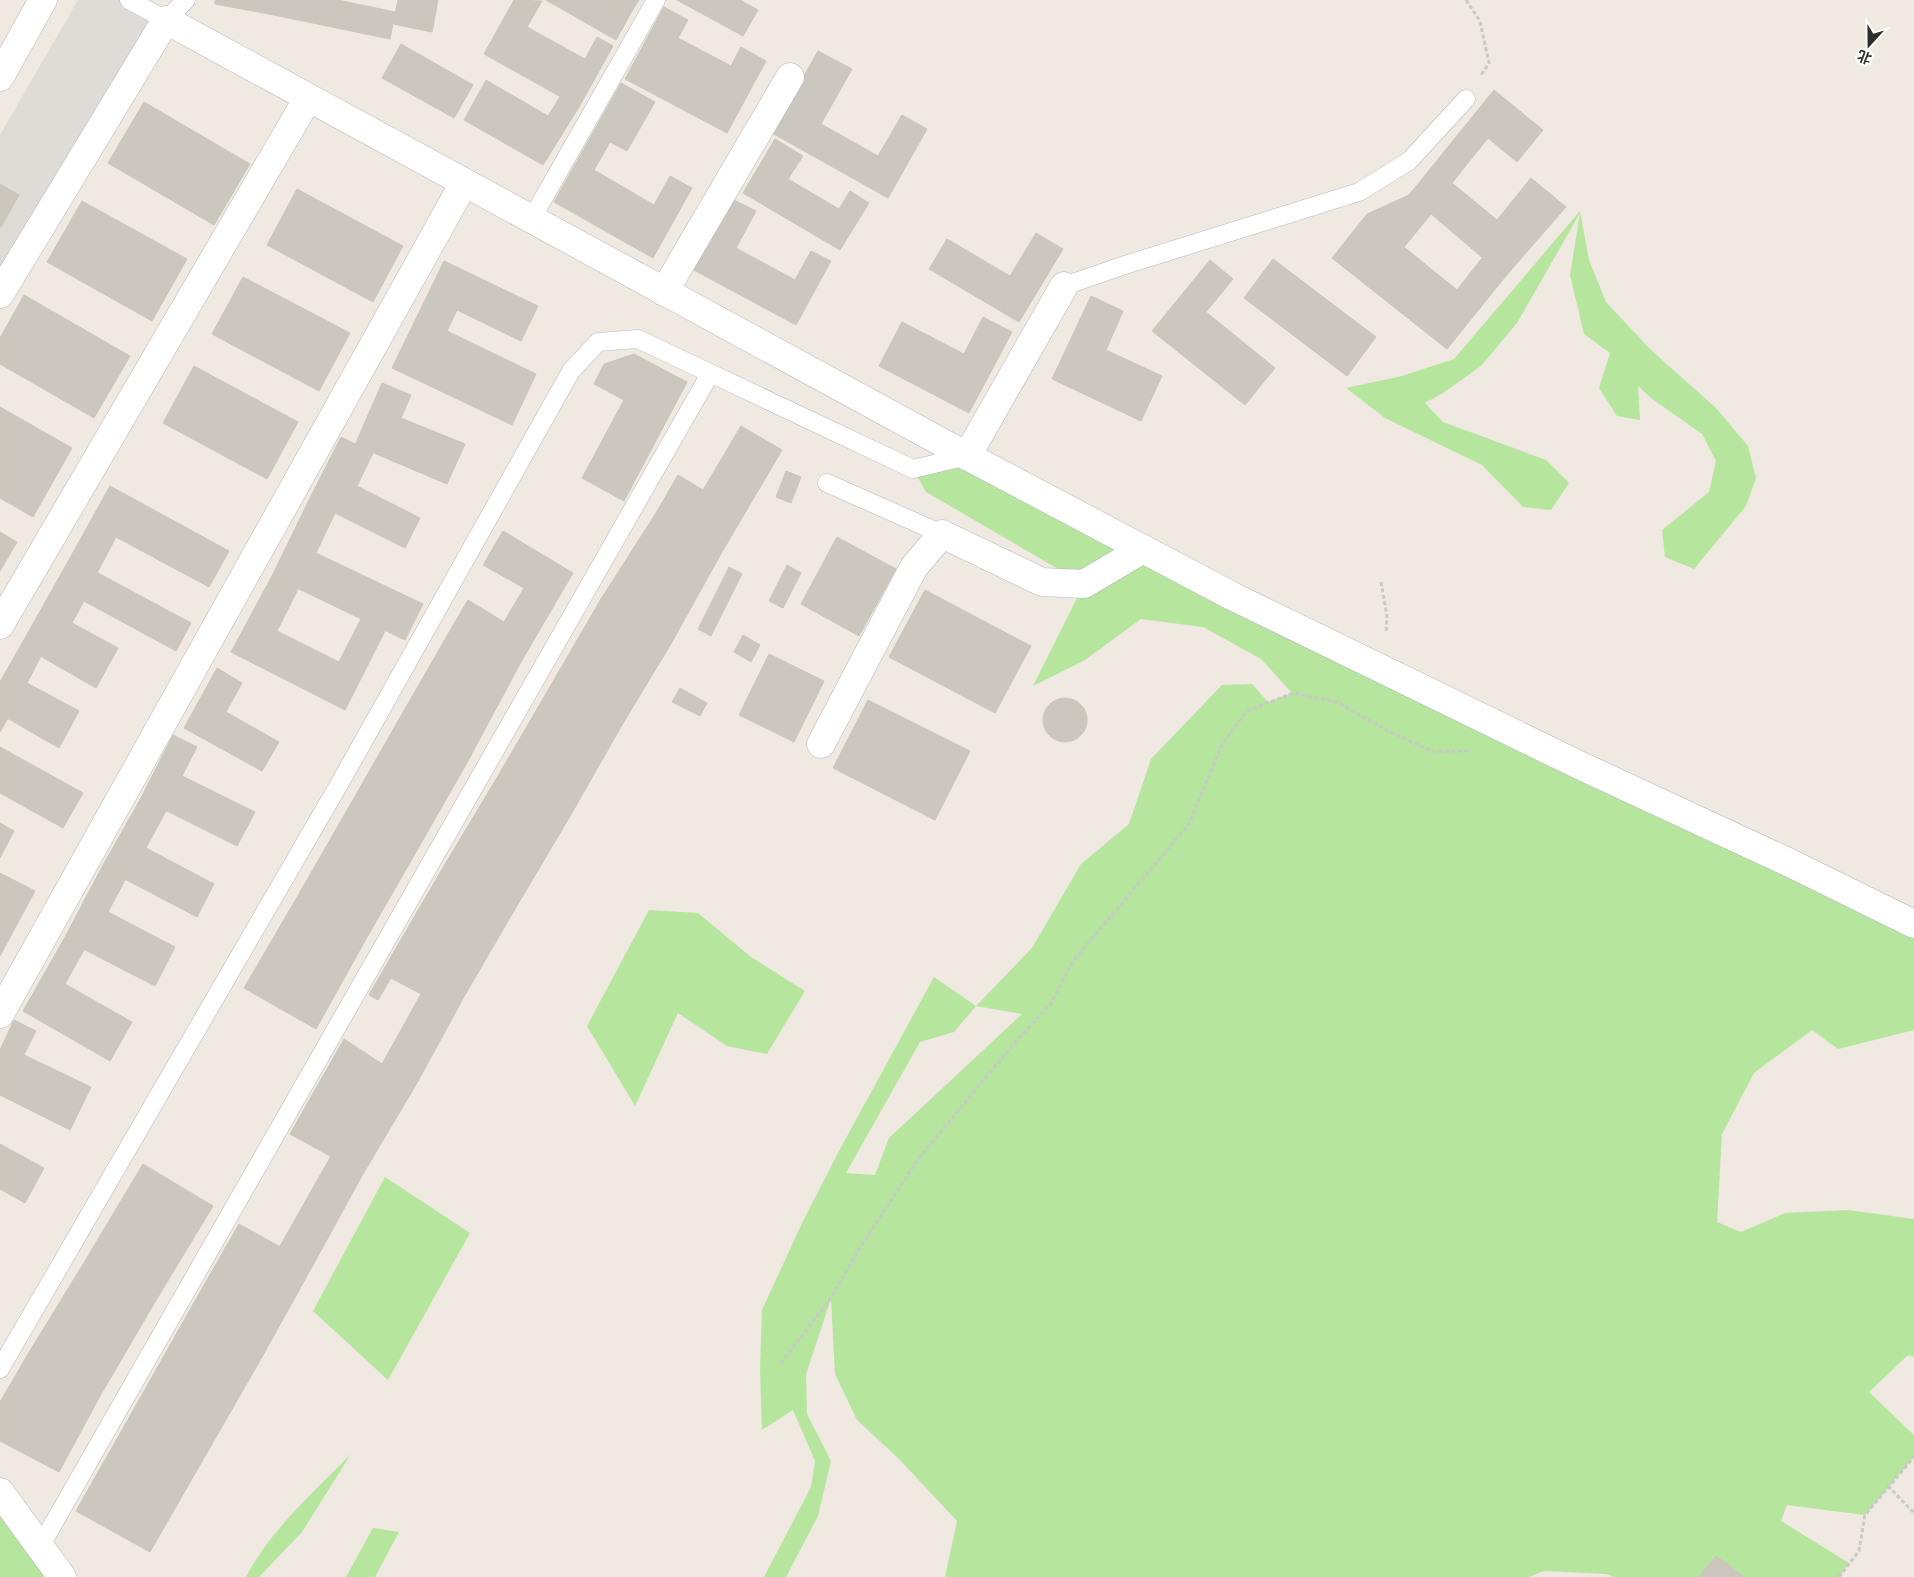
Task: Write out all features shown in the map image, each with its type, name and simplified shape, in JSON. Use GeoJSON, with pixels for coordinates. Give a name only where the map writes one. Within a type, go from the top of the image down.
{"type":"FeatureCollection","features":[{"type":"Feature","properties":{"kind":"street"},"geometry":{"type":"LineString","coordinates":[[0,77],[43,0]]}},
{"type":"Feature","properties":{"kind":"street"},"geometry":{"type":"LineString","coordinates":[[0,294],[166,20],[967,456],[1232,596],[1579,765],[1790,863],[1914,924]]}},
{"type":"Feature","properties":{"kind":"street"},"geometry":{"type":"LineString","coordinates":[[664,292],[790,78]]}},
{"type":"Feature","properties":{"kind":"street"},"geometry":{"type":"LineString","coordinates":[[0,625],[308,98]]}},
{"type":"Feature","properties":{"kind":"street"},"geometry":{"type":"LineString","coordinates":[[0,1014],[464,183]]}},
{"type":"Feature","properties":{"kind":"street"},"geometry":{"type":"LineString","coordinates":[[967,456],[1064,286]]}},
{"type":"Feature","properties":{"kind":"street"},"geometry":{"type":"LineString","coordinates":[[821,744],[914,567],[942,534],[1042,582],[1084,584],[1143,549]]}},
{"type":"Feature","properties":{"kind":"street"},"geometry":{"type":"LineString","coordinates":[[0,1492],[62,1577]]}},
{"type":"Feature","properties":{"kind":"lane"},"geometry":{"type":"LineString","coordinates":[[129,0],[166,20],[186,0]]}},
{"type":"Feature","properties":{"kind":"lane"},"geometry":{"type":"LineString","coordinates":[[531,220],[656,0]]}},
{"type":"Feature","properties":{"kind":"lane"},"geometry":{"type":"LineString","coordinates":[[1064,286],[1359,192],[1410,161],[1466,99]]}},
{"type":"Feature","properties":{"kind":"lane"},"geometry":{"type":"LineString","coordinates":[[0,1369],[340,781],[571,371],[598,342],[638,339],[912,469],[967,456]]}},
{"type":"Feature","properties":{"kind":"lane"},"geometry":{"type":"LineString","coordinates":[[40,1547],[710,374]]}},
{"type":"Feature","properties":{"kind":"lane"},"geometry":{"type":"LineString","coordinates":[[827,483],[942,534]]}},
{"type":"Feature","properties":{"kind":"path"},"geometry":{"type":"LineString","coordinates":[[1466,0],[1480,21],[1489,63],[1466,99]]}},
{"type":"Feature","properties":{"kind":"path"},"geometry":{"type":"LineString","coordinates":[[1378,667],[1386,641],[1387,616],[1381,582]]}},
{"type":"Feature","properties":{"kind":"path"},"geometry":{"type":"LineString","coordinates":[[781,1363],[831,1298],[861,1246],[918,1158],[1017,1040],[1050,1005],[1073,961],[1158,864],[1189,824],[1222,744],[1247,711],[1292,693],[1337,702],[1388,731],[1434,752],[1470,751],[1498,726]]}},
{"type":"Feature","properties":{"kind":"path"},"geometry":{"type":"LineString","coordinates":[[1839,1577],[1859,1551],[1865,1515],[1914,1457]]}},
{"type":"Feature","properties":{"kind":"path"},"geometry":{"type":"LineString","coordinates":[[1888,1486],[1914,1513]]}},
{"type":"Feature","properties":{"kind":"green space"},"geometry":{"type":"Polygon","coordinates":[[[1580,211],[1589,260],[1606,302],[1651,350],[1716,408],[1748,446],[1756,478],[1746,506],[1694,569],[1665,557],[1662,530],[1709,492],[1716,461],[1702,434],[1651,398],[1638,386],[1640,420],[1617,416],[1599,388],[1610,353],[1584,334],[1570,275],[1580,213],[1517,323],[1481,366],[1443,393],[1425,403],[1443,422],[1546,460],[1569,483],[1551,510],[1523,507],[1482,465],[1385,418],[1346,388],[1402,376],[1454,359],[1580,211]]]}},
{"type":"Feature","properties":{"kind":"green space"},"geometry":{"type":"Polygon","coordinates":[[[967,456],[1914,924],[1914,1030],[1838,1049],[1812,1030],[1754,1073],[1722,1134],[1717,1222],[1741,1232],[1785,1213],[1848,1210],[1914,1219],[1914,1357],[1908,1355],[1869,1392],[1914,1435],[1914,1457],[1865,1515],[1787,1505],[1781,1521],[1849,1563],[1839,1577],[1614,1577],[1606,1574],[1544,1571],[1529,1577],[945,1577],[957,1521],[899,1459],[857,1420],[835,1374],[831,1299],[806,1374],[807,1414],[831,1461],[818,1516],[786,1577],[764,1577],[811,1487],[815,1461],[793,1410],[762,1430],[760,1369],[762,1310],[803,1221],[839,1151],[934,977],[976,1006],[1032,948],[1081,864],[1129,824],[1151,759],[1222,685],[1252,684],[1268,702],[1292,693],[1261,659],[1203,627],[1141,619],[1085,660],[1033,686],[1084,584],[926,492],[913,469],[967,456]],[[976,1006],[954,1032],[920,1042],[846,1173],[875,1175],[889,1138],[1022,1014],[976,1006]]]}},
{"type":"Feature","properties":{"kind":"green space"},"geometry":{"type":"Polygon","coordinates":[[[649,910],[698,913],[751,957],[805,991],[767,1054],[727,1046],[678,1013],[635,1106],[587,1026],[649,910]]]}},
{"type":"Feature","properties":{"kind":"green space"},"geometry":{"type":"Polygon","coordinates":[[[385,1177],[470,1233],[388,1380],[313,1311],[385,1177]]]}},
{"type":"Feature","properties":{"kind":"green space"},"geometry":{"type":"Polygon","coordinates":[[[351,1454],[302,1532],[259,1577],[246,1577],[256,1559],[280,1527],[351,1454]]]}},
{"type":"Feature","properties":{"kind":"green space"},"geometry":{"type":"Polygon","coordinates":[[[0,1492],[62,1577],[0,1577],[0,1492]]]}},
{"type":"Feature","properties":{"kind":"green space"},"geometry":{"type":"Polygon","coordinates":[[[373,1528],[399,1532],[375,1577],[346,1577],[373,1528]]]}},
{"type":"Feature","properties":{"kind":"shaded area"},"geometry":{"type":"Polygon","coordinates":[[[78,0],[129,0],[166,20],[0,294],[0,135],[78,0]]]}},
{"type":"Feature","properties":{"kind":"building"},"geometry":{"type":"Polygon","coordinates":[[[215,0],[272,0],[269,14],[215,4],[215,0]]]}},
{"type":"Feature","properties":{"kind":"building"},"geometry":{"type":"Polygon","coordinates":[[[272,0],[338,0],[395,12],[390,39],[269,14],[272,0]]]}},
{"type":"Feature","properties":{"kind":"building"},"geometry":{"type":"Polygon","coordinates":[[[398,0],[438,0],[432,32],[393,24],[398,0]]]}},
{"type":"Feature","properties":{"kind":"building"},"geometry":{"type":"Polygon","coordinates":[[[514,0],[542,1],[527,27],[585,59],[597,37],[613,46],[579,107],[484,54],[514,0]]]}},
{"type":"Feature","properties":{"kind":"building"},"geometry":{"type":"Polygon","coordinates":[[[546,0],[613,0],[632,11],[616,40],[546,0]]]}},
{"type":"Feature","properties":{"kind":"building"},"geometry":{"type":"Polygon","coordinates":[[[616,0],[639,0],[632,11],[616,0]]]}},
{"type":"Feature","properties":{"kind":"building"},"geometry":{"type":"Polygon","coordinates":[[[677,0],[740,0],[758,10],[743,36],[677,0]]]}},
{"type":"Feature","properties":{"kind":"building"},"geometry":{"type":"Polygon","coordinates":[[[664,7],[688,20],[678,38],[731,66],[741,47],[766,61],[727,133],[625,79],[664,7]]]}},
{"type":"Feature","properties":{"kind":"building"},"geometry":{"type":"Polygon","coordinates":[[[401,44],[473,85],[454,118],[382,78],[401,44]]]}},
{"type":"Feature","properties":{"kind":"building"},"geometry":{"type":"Polygon","coordinates":[[[818,51],[852,69],[821,124],[878,156],[902,115],[927,129],[888,198],[772,133],[818,51]]]}},
{"type":"Feature","properties":{"kind":"building"},"geometry":{"type":"Polygon","coordinates":[[[486,80],[548,116],[560,97],[579,107],[543,165],[464,120],[486,80]]]}},
{"type":"Feature","properties":{"kind":"building"},"geometry":{"type":"Polygon","coordinates":[[[621,83],[655,102],[627,151],[610,142],[594,170],[654,205],[670,176],[692,188],[653,258],[554,202],[621,83]]]}},
{"type":"Feature","properties":{"kind":"building"},"geometry":{"type":"Polygon","coordinates":[[[1494,90],[1543,130],[1517,162],[1488,138],[1452,183],[1497,220],[1531,178],[1566,207],[1505,277],[1409,195],[1494,90]]]}},
{"type":"Feature","properties":{"kind":"building"},"geometry":{"type":"Polygon","coordinates":[[[144,102],[250,164],[214,225],[108,163],[144,102]]]}},
{"type":"Feature","properties":{"kind":"building"},"geometry":{"type":"Polygon","coordinates":[[[775,139],[803,156],[788,179],[839,209],[850,191],[869,203],[840,250],[743,193],[775,139]]]}},
{"type":"Feature","properties":{"kind":"building"},"geometry":{"type":"Polygon","coordinates":[[[0,184],[19,195],[1,227],[0,227],[0,184]]]}},
{"type":"Feature","properties":{"kind":"building"},"geometry":{"type":"Polygon","coordinates":[[[297,189],[403,246],[373,302],[267,245],[297,189]]]}},
{"type":"Feature","properties":{"kind":"building"},"geometry":{"type":"Polygon","coordinates":[[[1409,195],[1432,213],[1404,247],[1457,290],[1482,258],[1505,277],[1447,349],[1332,258],[1367,214],[1409,195]]]}},
{"type":"Feature","properties":{"kind":"building"},"geometry":{"type":"Polygon","coordinates":[[[730,198],[756,211],[736,248],[795,280],[811,251],[831,261],[796,325],[692,269],[730,198]]]}},
{"type":"Feature","properties":{"kind":"building"},"geometry":{"type":"Polygon","coordinates":[[[82,201],[187,259],[152,321],[47,262],[82,201]]]}},
{"type":"Feature","properties":{"kind":"building"},"geometry":{"type":"Polygon","coordinates":[[[1036,233],[1063,249],[1019,322],[929,269],[947,239],[1010,276],[1036,233]]]}},
{"type":"Feature","properties":{"kind":"building"},"geometry":{"type":"Polygon","coordinates":[[[1273,259],[1376,337],[1347,376],[1244,298],[1273,259]]]}},
{"type":"Feature","properties":{"kind":"building"},"geometry":{"type":"Polygon","coordinates":[[[1210,260],[1233,279],[1206,312],[1275,368],[1245,405],[1152,331],[1210,260]]]}},
{"type":"Feature","properties":{"kind":"building"},"geometry":{"type":"Polygon","coordinates":[[[444,261],[538,306],[521,341],[457,310],[447,331],[536,374],[512,425],[392,368],[444,261]]]}},
{"type":"Feature","properties":{"kind":"building"},"geometry":{"type":"Polygon","coordinates":[[[243,277],[350,333],[319,391],[212,334],[243,277]]]}},
{"type":"Feature","properties":{"kind":"building"},"geometry":{"type":"Polygon","coordinates":[[[24,295],[130,356],[94,418],[0,364],[0,338],[24,295]]]}},
{"type":"Feature","properties":{"kind":"building"},"geometry":{"type":"Polygon","coordinates":[[[1091,296],[1123,311],[1106,350],[1162,376],[1141,421],[1052,379],[1091,296]]]}},
{"type":"Feature","properties":{"kind":"building"},"geometry":{"type":"Polygon","coordinates":[[[983,317],[1012,332],[969,413],[879,366],[902,322],[964,354],[983,317]]]}},
{"type":"Feature","properties":{"kind":"building"},"geometry":{"type":"Polygon","coordinates":[[[634,354],[687,382],[624,501],[582,478],[624,400],[594,384],[604,364],[634,354]]]}},
{"type":"Feature","properties":{"kind":"building"},"geometry":{"type":"Polygon","coordinates":[[[194,366],[298,422],[267,479],[163,423],[194,366]]]}},
{"type":"Feature","properties":{"kind":"building"},"geometry":{"type":"Polygon","coordinates":[[[382,383],[411,395],[401,418],[465,444],[447,484],[355,445],[382,383]]]}},
{"type":"Feature","properties":{"kind":"building"},"geometry":{"type":"Polygon","coordinates":[[[0,407],[72,448],[33,517],[0,498],[0,407]]]}},
{"type":"Feature","properties":{"kind":"building"},"geometry":{"type":"Polygon","coordinates":[[[741,426],[782,450],[722,552],[656,513],[678,475],[703,490],[741,426]]]}},
{"type":"Feature","properties":{"kind":"building"},"geometry":{"type":"Polygon","coordinates":[[[341,437],[373,453],[357,486],[420,518],[405,548],[309,500],[341,437]]]}},
{"type":"Feature","properties":{"kind":"building"},"geometry":{"type":"Polygon","coordinates":[[[786,471],[801,477],[791,503],[776,497],[786,471]]]}},
{"type":"Feature","properties":{"kind":"building"},"geometry":{"type":"Polygon","coordinates":[[[110,486],[229,551],[209,587],[116,537],[97,573],[70,558],[110,486]]]}},
{"type":"Feature","properties":{"kind":"building"},"geometry":{"type":"Polygon","coordinates":[[[309,500],[335,513],[316,553],[423,604],[405,640],[272,576],[309,500]]]}},
{"type":"Feature","properties":{"kind":"building"},"geometry":{"type":"Polygon","coordinates":[[[656,513],[722,552],[672,642],[601,599],[656,513]]]}},
{"type":"Feature","properties":{"kind":"building"},"geometry":{"type":"Polygon","coordinates":[[[503,531],[573,573],[521,662],[455,622],[468,600],[504,622],[524,588],[483,565],[503,531]]]}},
{"type":"Feature","properties":{"kind":"building"},"geometry":{"type":"Polygon","coordinates":[[[0,532],[17,542],[0,571],[0,532]]]}},
{"type":"Feature","properties":{"kind":"building"},"geometry":{"type":"Polygon","coordinates":[[[837,537],[896,569],[859,636],[801,604],[837,537]]]}},
{"type":"Feature","properties":{"kind":"building"},"geometry":{"type":"Polygon","coordinates":[[[70,558],[191,623],[176,651],[84,601],[72,623],[118,648],[96,688],[21,645],[70,558]]]}},
{"type":"Feature","properties":{"kind":"building"},"geometry":{"type":"Polygon","coordinates":[[[787,565],[801,573],[783,608],[769,601],[787,565]]]}},
{"type":"Feature","properties":{"kind":"building"},"geometry":{"type":"Polygon","coordinates":[[[729,567],[742,574],[711,636],[698,629],[729,567]]]}},
{"type":"Feature","properties":{"kind":"building"},"geometry":{"type":"Polygon","coordinates":[[[272,576],[298,589],[277,631],[339,662],[361,619],[385,631],[345,710],[231,652],[272,576]]]}},
{"type":"Feature","properties":{"kind":"building"},"geometry":{"type":"Polygon","coordinates":[[[925,590],[1031,646],[995,713],[889,657],[925,590]]]}},
{"type":"Feature","properties":{"kind":"building"},"geometry":{"type":"Polygon","coordinates":[[[601,599],[672,642],[622,725],[551,685],[601,599]]]}},
{"type":"Feature","properties":{"kind":"building"},"geometry":{"type":"Polygon","coordinates":[[[455,622],[521,662],[468,761],[398,721],[455,622]]]}},
{"type":"Feature","properties":{"kind":"building"},"geometry":{"type":"Polygon","coordinates":[[[743,635],[760,645],[751,662],[734,652],[743,635]]]}},
{"type":"Feature","properties":{"kind":"building"},"geometry":{"type":"Polygon","coordinates":[[[21,645],[41,656],[27,683],[79,711],[59,748],[0,714],[0,682],[21,645]]]}},
{"type":"Feature","properties":{"kind":"building"},"geometry":{"type":"Polygon","coordinates":[[[769,654],[824,681],[794,742],[739,715],[769,654]]]}},
{"type":"Feature","properties":{"kind":"building"},"geometry":{"type":"Polygon","coordinates":[[[217,668],[242,683],[226,712],[279,742],[262,771],[184,728],[217,668]]]}},
{"type":"Feature","properties":{"kind":"building"},"geometry":{"type":"Polygon","coordinates":[[[551,685],[622,725],[569,818],[498,776],[551,685]]]}},
{"type":"Feature","properties":{"kind":"building"},"geometry":{"type":"Polygon","coordinates":[[[680,688],[707,703],[700,716],[672,702],[680,688]]]}},
{"type":"Feature","properties":{"kind":"building"},"geometry":{"type":"Polygon","coordinates":[[[1065,698],[1077,702],[1083,708],[1087,720],[1083,732],[1077,738],[1065,742],[1053,738],[1047,732],[1043,720],[1047,708],[1053,702],[1065,698]]]}},
{"type":"Feature","properties":{"kind":"building"},"geometry":{"type":"Polygon","coordinates":[[[868,700],[970,751],[935,820],[833,768],[868,700]]]}},
{"type":"Feature","properties":{"kind":"building"},"geometry":{"type":"Polygon","coordinates":[[[0,714],[8,718],[0,732],[0,714]]]}},
{"type":"Feature","properties":{"kind":"building"},"geometry":{"type":"Polygon","coordinates":[[[398,721],[468,761],[416,852],[346,812],[398,721]]]}},
{"type":"Feature","properties":{"kind":"building"},"geometry":{"type":"Polygon","coordinates":[[[173,735],[197,747],[182,776],[255,812],[237,846],[141,798],[173,735]]]}},
{"type":"Feature","properties":{"kind":"building"},"geometry":{"type":"Polygon","coordinates":[[[0,747],[83,793],[63,828],[0,793],[0,747]]]}},
{"type":"Feature","properties":{"kind":"building"},"geometry":{"type":"Polygon","coordinates":[[[498,776],[569,818],[515,909],[444,866],[498,776]]]}},
{"type":"Feature","properties":{"kind":"building"},"geometry":{"type":"Polygon","coordinates":[[[141,798],[166,811],[146,848],[214,884],[197,917],[102,867],[141,798]]]}},
{"type":"Feature","properties":{"kind":"building"},"geometry":{"type":"Polygon","coordinates":[[[346,812],[416,852],[366,939],[296,899],[346,812]]]}},
{"type":"Feature","properties":{"kind":"building"},"geometry":{"type":"Polygon","coordinates":[[[0,823],[14,831],[0,858],[0,823]]]}},
{"type":"Feature","properties":{"kind":"building"},"geometry":{"type":"Polygon","coordinates":[[[444,866],[515,909],[465,995],[392,955],[444,866]]]}},
{"type":"Feature","properties":{"kind":"building"},"geometry":{"type":"Polygon","coordinates":[[[102,867],[125,880],[108,912],[175,947],[155,986],[64,939],[102,867]]]}},
{"type":"Feature","properties":{"kind":"building"},"geometry":{"type":"Polygon","coordinates":[[[0,873],[35,891],[0,956],[0,873]]]}},
{"type":"Feature","properties":{"kind":"building"},"geometry":{"type":"Polygon","coordinates":[[[296,899],[366,939],[316,1029],[244,988],[296,899]]]}},
{"type":"Feature","properties":{"kind":"building"},"geometry":{"type":"Polygon","coordinates":[[[64,939],[84,950],[65,984],[132,1022],[110,1061],[23,1011],[64,939]]]}},
{"type":"Feature","properties":{"kind":"building"},"geometry":{"type":"Polygon","coordinates":[[[392,955],[465,995],[417,1083],[382,1064],[421,994],[391,978],[378,1000],[369,995],[392,955]]]}},
{"type":"Feature","properties":{"kind":"building"},"geometry":{"type":"Polygon","coordinates":[[[14,1020],[36,1031],[24,1055],[91,1087],[70,1130],[0,1095],[0,1050],[14,1020]]]}},
{"type":"Feature","properties":{"kind":"building"},"geometry":{"type":"Polygon","coordinates":[[[344,1039],[382,1064],[417,1083],[363,1174],[290,1134],[344,1039]]]}},
{"type":"Feature","properties":{"kind":"building"},"geometry":{"type":"Polygon","coordinates":[[[0,1144],[44,1168],[25,1203],[0,1189],[0,1144]]]}},
{"type":"Feature","properties":{"kind":"building"},"geometry":{"type":"Polygon","coordinates":[[[331,1156],[363,1174],[313,1265],[280,1246],[331,1156]]]}},
{"type":"Feature","properties":{"kind":"building"},"geometry":{"type":"Polygon","coordinates":[[[143,1164],[213,1206],[155,1302],[85,1261],[143,1164]]]}},
{"type":"Feature","properties":{"kind":"building"},"geometry":{"type":"Polygon","coordinates":[[[239,1224],[313,1265],[262,1357],[187,1315],[239,1224]]]}},
{"type":"Feature","properties":{"kind":"building"},"geometry":{"type":"Polygon","coordinates":[[[85,1261],[155,1302],[100,1396],[28,1354],[85,1261]]]}},
{"type":"Feature","properties":{"kind":"building"},"geometry":{"type":"Polygon","coordinates":[[[187,1315],[262,1357],[208,1451],[134,1409],[187,1315]]]}},
{"type":"Feature","properties":{"kind":"building"},"geometry":{"type":"Polygon","coordinates":[[[28,1354],[100,1396],[59,1472],[0,1441],[0,1402],[28,1354]]]}},
{"type":"Feature","properties":{"kind":"building"},"geometry":{"type":"Polygon","coordinates":[[[134,1409],[208,1451],[150,1552],[76,1511],[134,1409]]]}},
{"type":"Feature","properties":{"kind":"building"},"geometry":{"type":"Polygon","coordinates":[[[1716,1556],[1744,1577],[1699,1577],[1716,1556]]]}}]}
